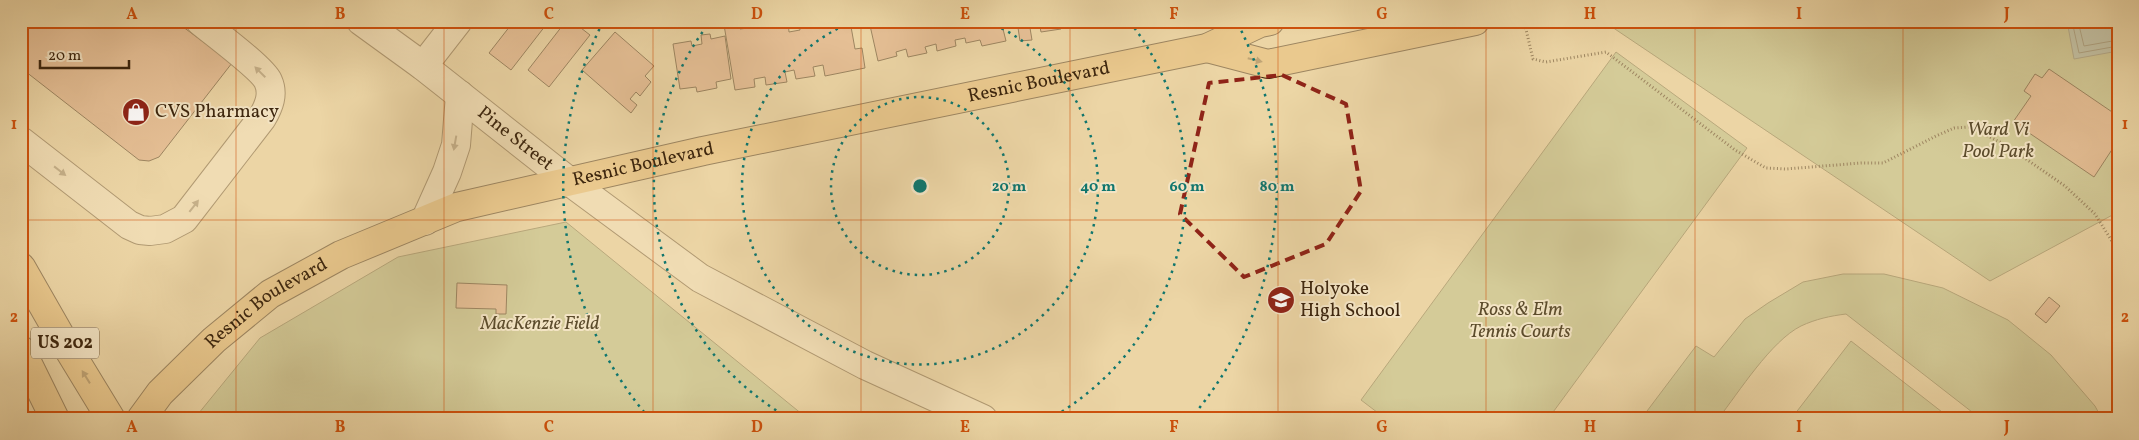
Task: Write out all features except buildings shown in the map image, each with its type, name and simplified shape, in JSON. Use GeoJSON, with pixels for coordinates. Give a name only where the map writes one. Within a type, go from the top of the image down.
{"type":"FeatureCollection","features":[{"type":"Feature","properties":{"kind":"main road","name":"Resnic Boulevard"},"geometry":{"type":"LineString","coordinates":[[141,419],[160,393],[214,340],[270,294],[341,255],[457,208],[704,151],[1207,48],[1260,23],[1270,21]]}},
{"type":"Feature","properties":{"kind":"main road","name":"Resnic Boulevard"},"geometry":{"type":"LineString","coordinates":[[1207,48],[1268,64],[1436,25],[1475,21]]}},
{"type":"Feature","properties":{"kind":"main road","name":"US 202"},"geometry":{"type":"LineString","coordinates":[[21,267],[111,419]]}},
{"type":"Feature","properties":{"kind":"main road","name":"US 202"},"geometry":{"type":"LineString","coordinates":[[22,355],[55,419]]}},
{"type":"Feature","properties":{"kind":"street"},"geometry":{"type":"LineString","coordinates":[[21,141],[129,225],[140,230],[150,231],[165,228],[184,218],[262,118],[270,104],[268,80],[200,21]]}},
{"type":"Feature","properties":{"kind":"street","name":"Pine Street"},"geometry":{"type":"LineString","coordinates":[[361,21],[423,66],[570,182],[700,278],[865,365],[983,419]]}},
{"type":"Feature","properties":{"kind":"street"},"geometry":{"type":"LineString","coordinates":[[423,66],[458,21]]}},
{"type":"Feature","properties":{"kind":"street","name":"Pine Street"},"geometry":{"type":"LineString","coordinates":[[425,221],[447,172],[456,145],[460,95]]}},
{"type":"Feature","properties":{"kind":"path"},"geometry":{"type":"LineString","coordinates":[[1524,21],[1533,59],[1546,62],[1606,52],[1735,150],[1766,168],[1786,169],[1861,162],[1884,163],[1954,128],[1970,126],[2006,145],[2066,186],[2095,214],[2118,251]]}},
{"type":"Feature","properties":{"kind":"highlighted area"},"geometry":{"type":"Polygon","coordinates":[[[1282,75],[1346,104],[1361,191],[1326,244],[1244,277],[1180,214],[1209,83],[1282,75]]]}},
{"type":"Feature","properties":{"kind":"green space","name":"Ward Vi Pool Park"},"geometry":{"type":"Polygon","coordinates":[[[1603,21],[2118,21],[2118,212],[1990,281],[1603,21]]]}},
{"type":"Feature","properties":{"kind":"green space","name":"Ross & Elm Tennis Courts"},"geometry":{"type":"Polygon","coordinates":[[[1616,52],[1747,148],[1548,419],[1386,419],[1361,400],[1616,52]]]}},
{"type":"Feature","properties":{"kind":"green space","name":"MacKenzie Field"},"geometry":{"type":"Polygon","coordinates":[[[566,222],[808,419],[194,419],[260,338],[398,257],[566,222]]]}},
{"type":"Feature","properties":{"kind":"green space"},"geometry":{"type":"Polygon","coordinates":[[[1843,274],[1884,274],[1943,288],[2008,320],[2051,355],[2095,406],[2102,419],[1981,419],[1846,314],[1812,321],[1790,333],[1778,343],[1756,368],[1718,419],[1641,419],[1696,346],[1714,357],[1745,319],[1768,303],[1803,282],[1843,274]]]}},
{"type":"Feature","properties":{"kind":"green space"},"geometry":{"type":"Polygon","coordinates":[[[1851,341],[1951,419],[1791,419],[1851,341]]]}},
{"type":"Feature","properties":{"kind":"water"},"geometry":{"type":"Polygon","coordinates":[[[2067,21],[2118,21],[2118,51],[2074,59],[2067,21]]]}},
{"type":"Feature","properties":{"kind":"place","name":"CVS Pharmacy"},"geometry":{"type":"Point","coordinates":[136,112]}},
{"type":"Feature","properties":{"kind":"place","name":"Holyoke High School"},"geometry":{"type":"Point","coordinates":[1281,300]}}]}
